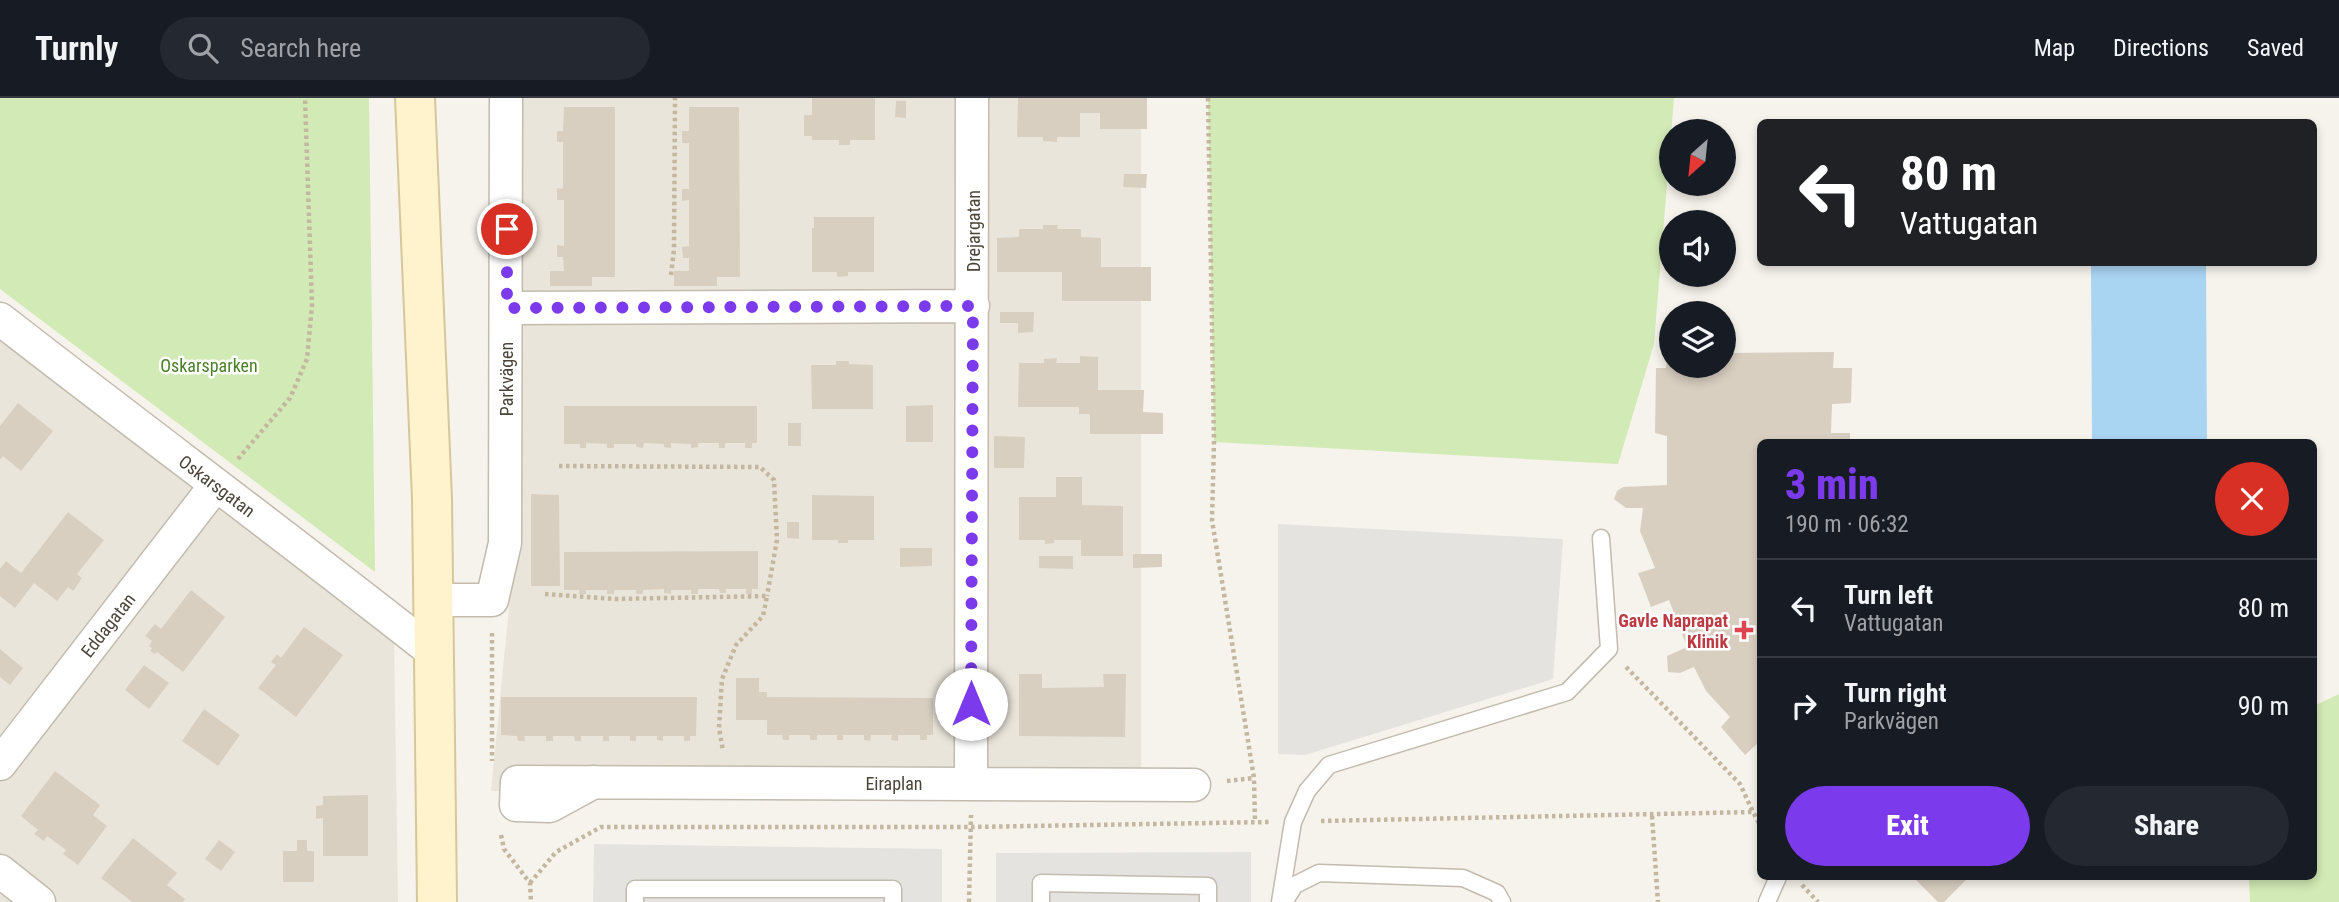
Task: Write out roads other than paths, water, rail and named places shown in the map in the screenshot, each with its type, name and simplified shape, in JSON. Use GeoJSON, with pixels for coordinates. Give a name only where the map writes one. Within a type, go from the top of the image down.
{"type":"FeatureCollection","features":[{"type":"Feature","properties":{"kind":"main road"},"geometry":{"type":"LineString","coordinates":[[415,98],[432,499],[437,902]]}},
{"type":"Feature","properties":{"kind":"street","name":"Parkvägen"},"geometry":{"type":"LineString","coordinates":[[434,600],[492,600],[505,543],[506,98]]}},
{"type":"Feature","properties":{"kind":"street","name":"Drejargatan"},"geometry":{"type":"LineString","coordinates":[[971,783],[972,98]]}},
{"type":"Feature","properties":{"kind":"street"},"geometry":{"type":"LineString","coordinates":[[507,308],[973,306]]}},
{"type":"Feature","properties":{"kind":"street","name":"Oskarsgatan"},"geometry":{"type":"LineString","coordinates":[[0,319],[215,486],[344,581],[434,653]]}},
{"type":"Feature","properties":{"kind":"street","name":"Eddagatan"},"geometry":{"type":"LineString","coordinates":[[0,764],[215,486]]}},
{"type":"Feature","properties":{"kind":"street","name":"Eiraplan"},"geometry":{"type":"LineString","coordinates":[[594,782],[1194,785]]}},
{"type":"Feature","properties":{"kind":"street"},"geometry":{"type":"LineString","coordinates":[[0,871],[39,902]]}},
{"type":"Feature","properties":{"kind":"lane"},"geometry":{"type":"LineString","coordinates":[[1282,902],[1293,822],[1307,791],[1329,765],[1567,692],[1609,649],[1601,538]]}},
{"type":"Feature","properties":{"kind":"lane"},"geometry":{"type":"LineString","coordinates":[[1282,902],[1295,885],[1319,873],[1463,878],[1497,893],[1502,902]]}},
{"type":"Feature","properties":{"kind":"lane"},"geometry":{"type":"LineString","coordinates":[[1767,902],[1777,880]]}},
{"type":"Feature","properties":{"kind":"lane"},"geometry":{"type":"LineString","coordinates":[[1041,902],[1041,883],[1208,886],[1208,902]]}},
{"type":"Feature","properties":{"kind":"lane"},"geometry":{"type":"LineString","coordinates":[[635,902],[635,889],[893,889],[893,902]]}},
{"type":"Feature","properties":{"kind":"water"},"geometry":{"type":"Polygon","coordinates":[[[2091,266],[2206,266],[2207,439],[2092,439],[2091,266]]]}},
{"type":"Feature","properties":{"kind":"place","name":"Gavle Naprapat Klinik"},"geometry":{"type":"Point","coordinates":[1744,630]}},
{"type":"Feature","properties":{"kind":"park label","name":"Oskarsparken"},"geometry":{"type":"Point","coordinates":[209,365]}}]}
